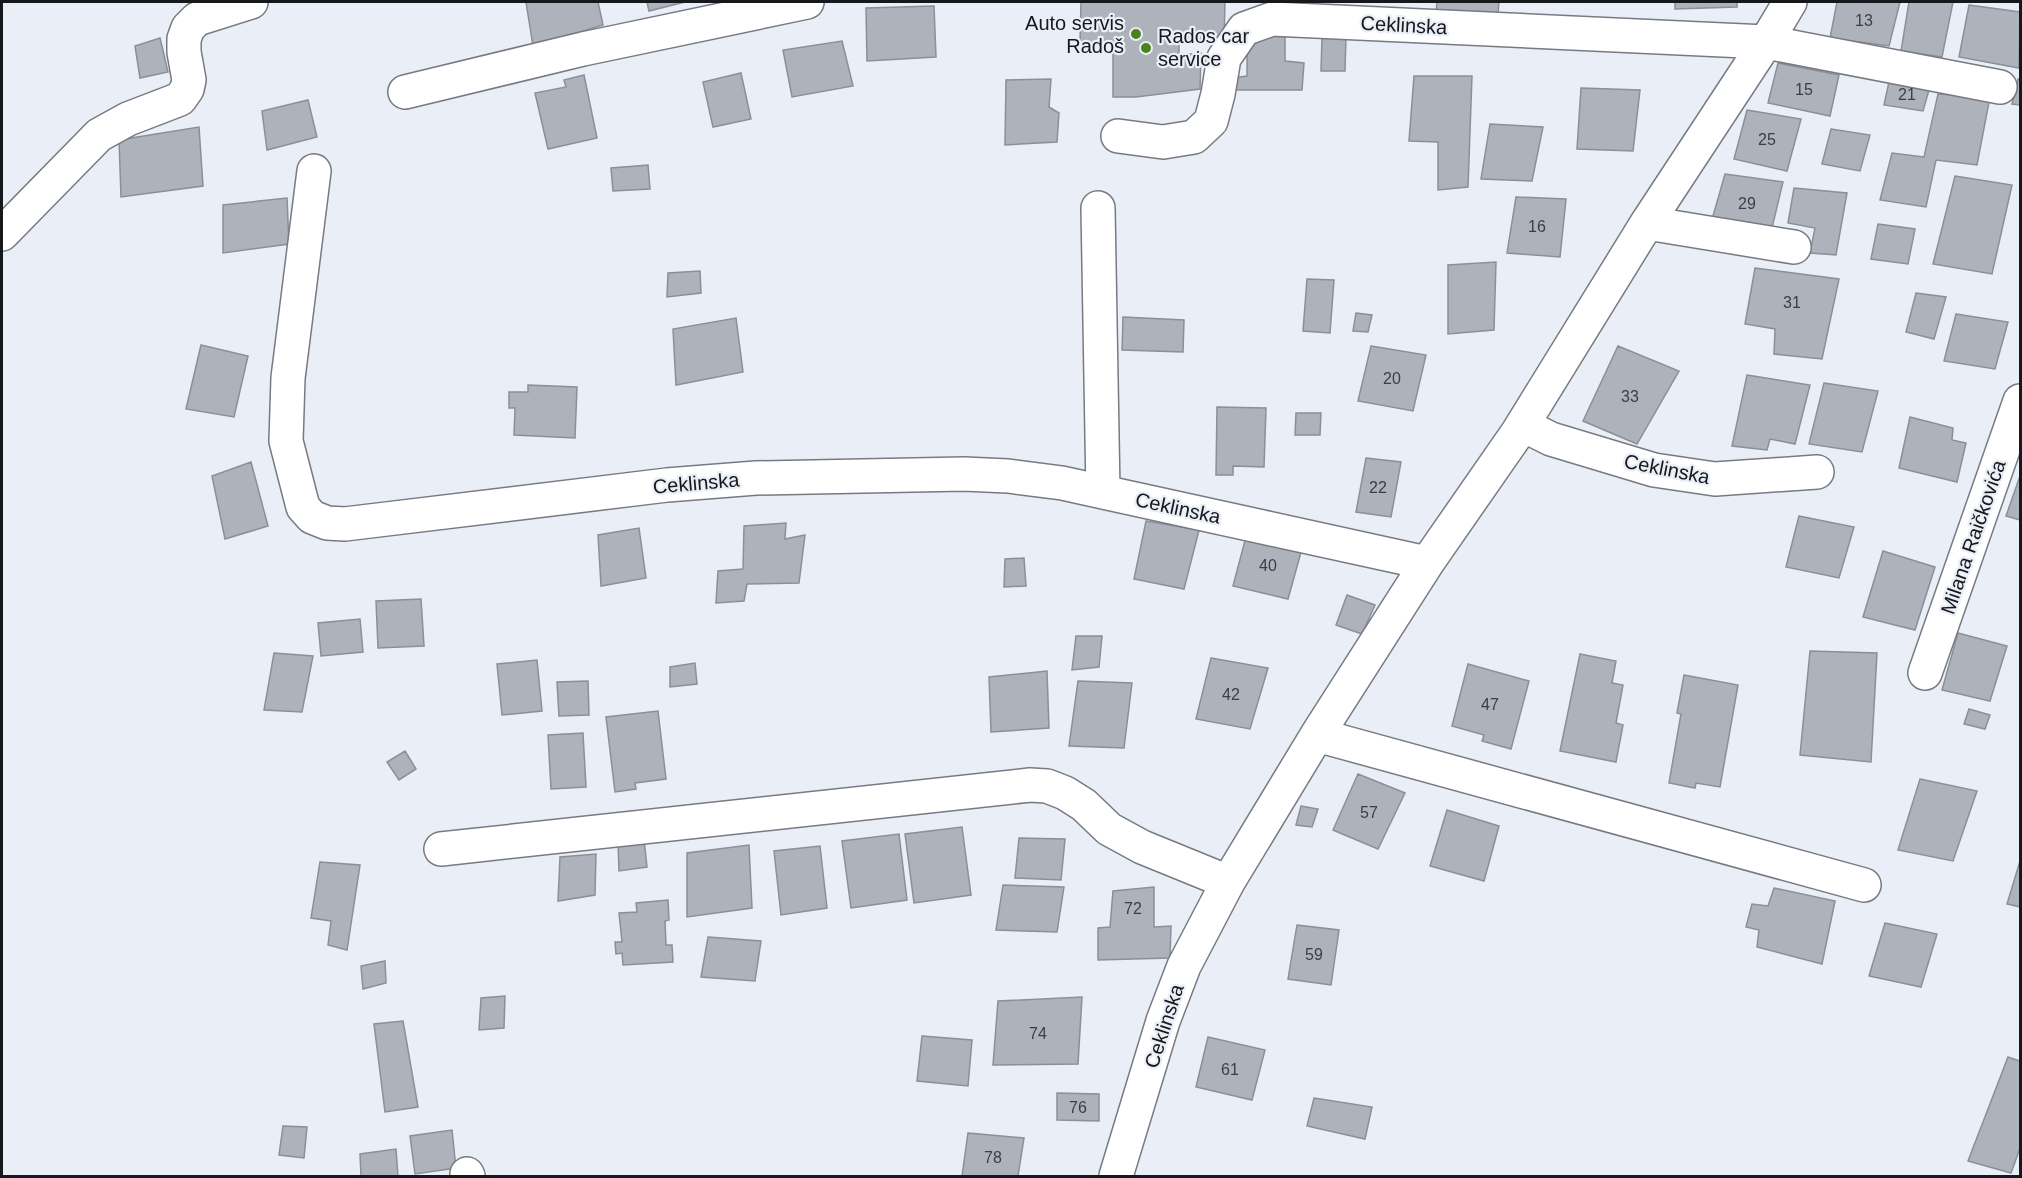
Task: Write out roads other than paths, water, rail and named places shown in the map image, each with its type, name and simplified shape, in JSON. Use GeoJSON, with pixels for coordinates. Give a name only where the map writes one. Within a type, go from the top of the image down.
{"type":"FeatureCollection","features":[{"type":"Feature","properties":{"kind":"street"},"geometry":{"type":"LineString","coordinates":[[2,234],[99,135],[128,119],[180,99],[187,89],[189,80],[183,52],[184,39],[188,28],[197,19],[251,2]]}},
{"type":"Feature","properties":{"kind":"street"},"geometry":{"type":"LineString","coordinates":[[405,92],[583,49],[807,2]]}},
{"type":"Feature","properties":{"kind":"street","name":"Ceklinska"},"geometry":{"type":"LineString","coordinates":[[1116,1176],[1163,1022],[1184,966],[1228,882],[1317,735],[1427,563],[1523,425],[1647,223],[1790,2]]}},
{"type":"Feature","properties":{"kind":"street","name":"Ceklinska"},"geometry":{"type":"LineString","coordinates":[[1118,136],[1163,142],[1194,137],[1211,121],[1224,58],[1244,29],[1272,19],[1766,42]]}},
{"type":"Feature","properties":{"kind":"street"},"geometry":{"type":"LineString","coordinates":[[1766,42],[2000,87]]}},
{"type":"Feature","properties":{"kind":"street","name":"Ceklinska"},"geometry":{"type":"LineString","coordinates":[[314,171],[288,378],[286,441],[303,507],[312,517],[327,523],[345,524],[667,485],[756,478],[964,474],[1008,476],[1062,483],[1427,563]]}},
{"type":"Feature","properties":{"kind":"street"},"geometry":{"type":"LineString","coordinates":[[1098,208],[1103,492]]}},
{"type":"Feature","properties":{"kind":"street"},"geometry":{"type":"LineString","coordinates":[[1647,223],[1794,247]]}},
{"type":"Feature","properties":{"kind":"street","name":"Milana Raičkovića"},"geometry":{"type":"LineString","coordinates":[[1925,673],[2020,401]]}},
{"type":"Feature","properties":{"kind":"street","name":"Ceklinska"},"geometry":{"type":"LineString","coordinates":[[1523,425],[1574,447],[1654,470],[1715,479],[1817,472]]}},
{"type":"Feature","properties":{"kind":"street"},"geometry":{"type":"LineString","coordinates":[[1317,735],[1864,885]]}},
{"type":"Feature","properties":{"kind":"street"},"geometry":{"type":"LineString","coordinates":[[441,849],[1030,785],[1047,786],[1065,793],[1084,805],[1109,829],[1142,848],[1228,882]]}},
{"type":"Feature","properties":{"kind":"place","name":"Auto servis Radoš"},"geometry":{"type":"Point","coordinates":[1136,34]}},
{"type":"Feature","properties":{"kind":"place","name":"Rados car service"},"geometry":{"type":"Point","coordinates":[1146,48]}}]}
